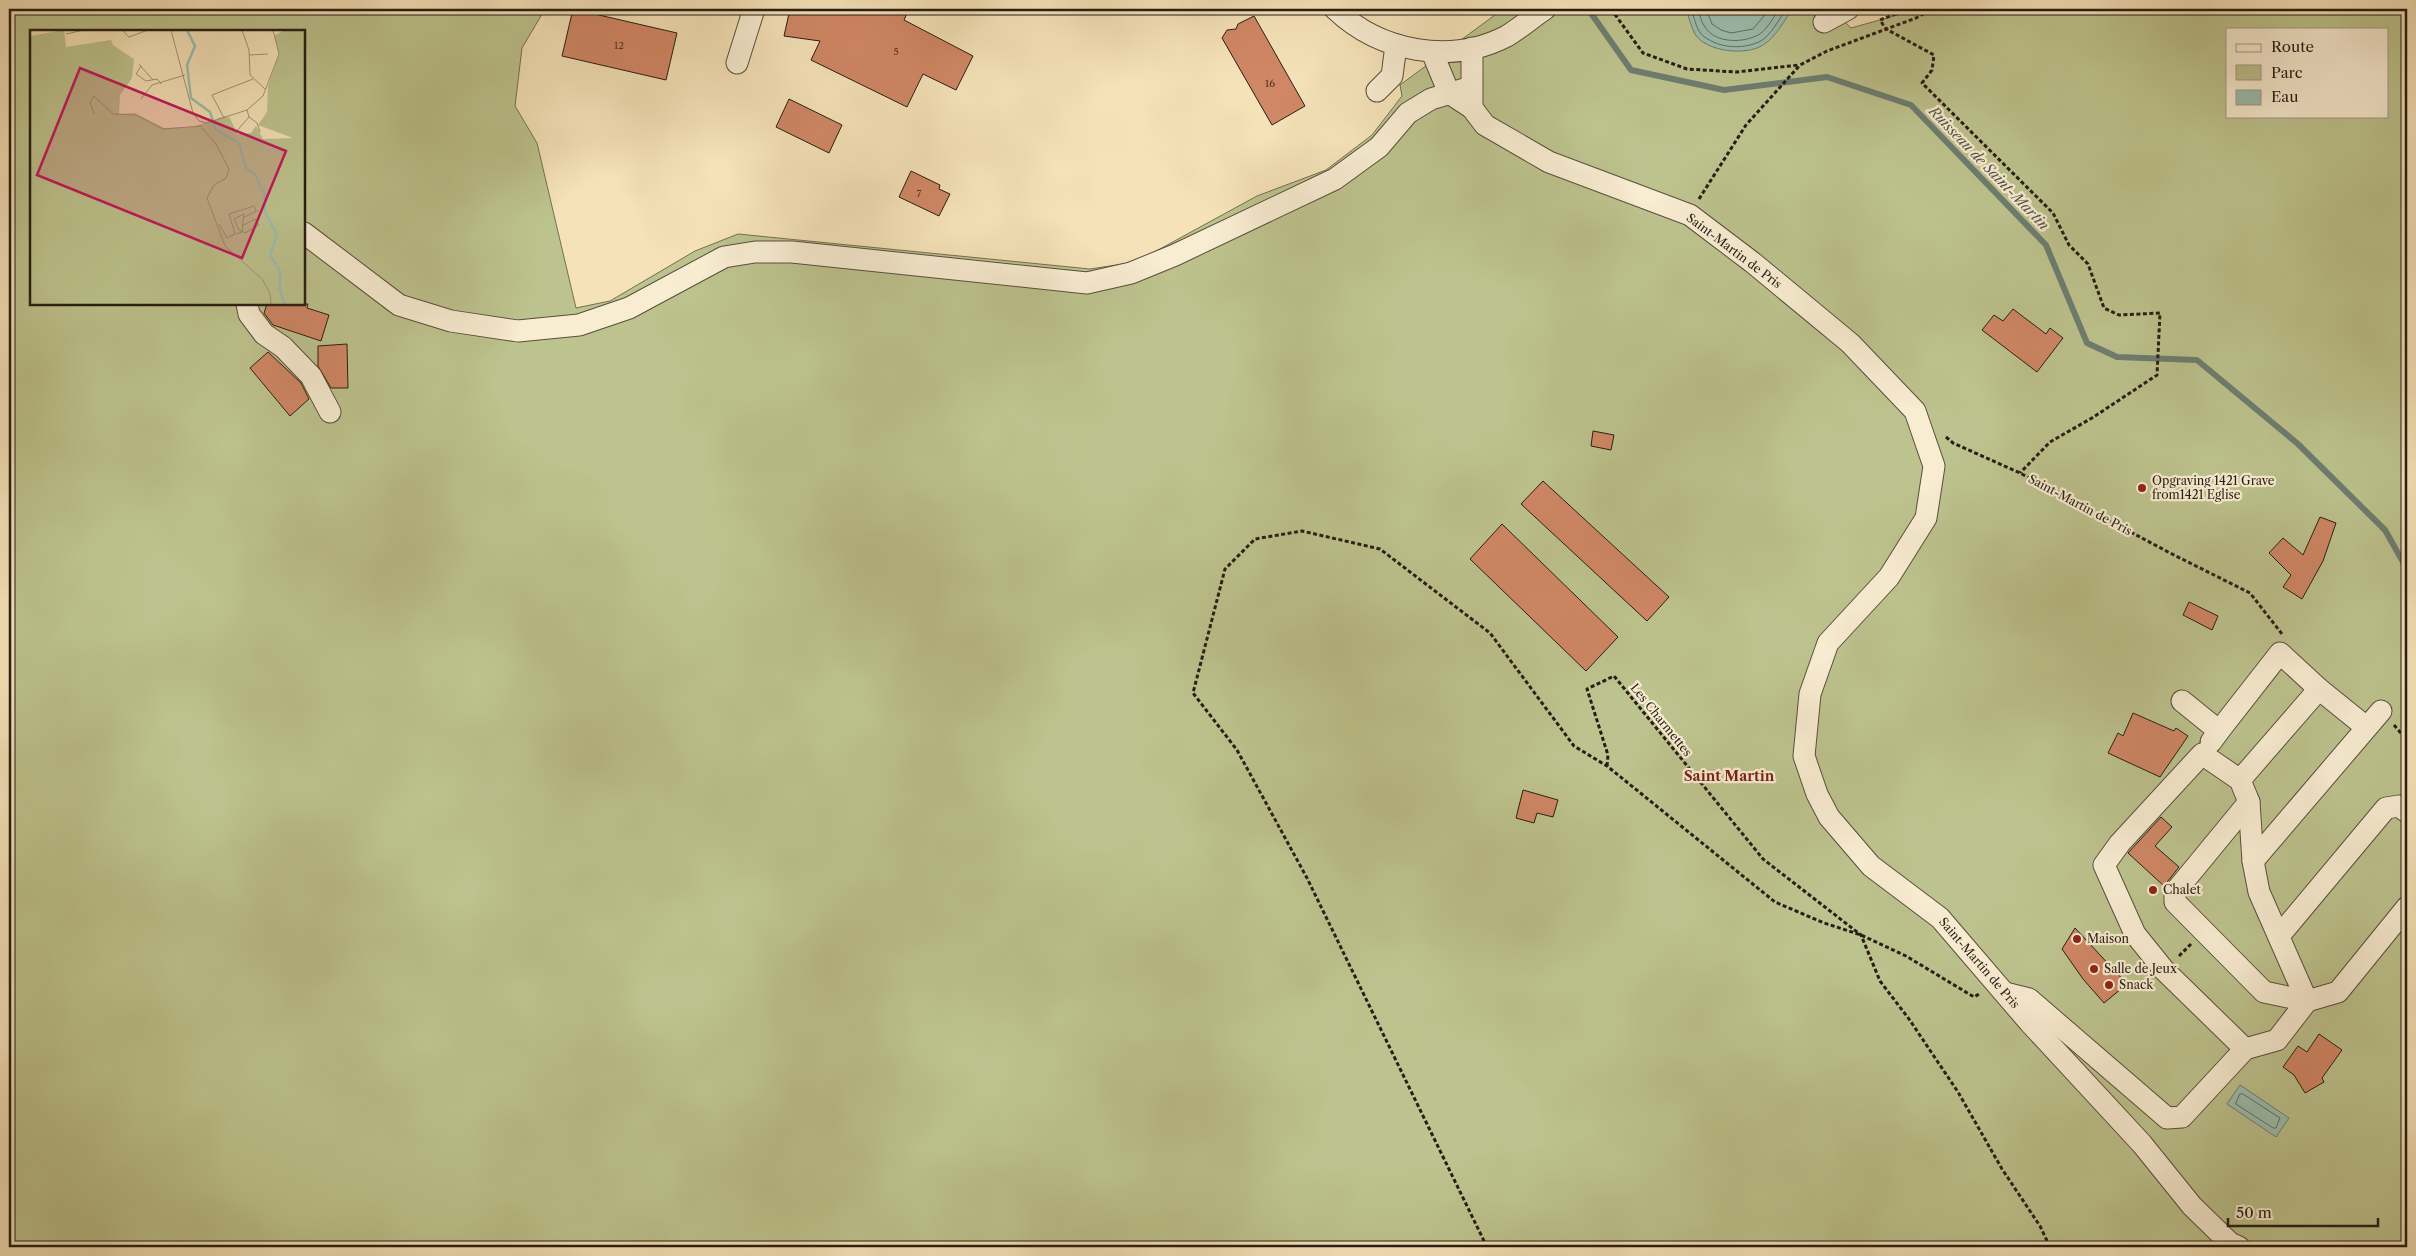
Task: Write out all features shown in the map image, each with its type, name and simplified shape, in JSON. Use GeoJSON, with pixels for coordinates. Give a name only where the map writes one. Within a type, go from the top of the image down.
{"type":"FeatureCollection","features":[{"type":"Feature","properties":{"kind":"street"},"geometry":{"type":"LineString","coordinates":[[737,63],[754,9]]}},
{"type":"Feature","properties":{"kind":"street"},"geometry":{"type":"LineString","coordinates":[[1335,9],[1358,28],[1396,45],[1432,52],[1472,48],[1507,36],[1545,9]]}},
{"type":"Feature","properties":{"kind":"street"},"geometry":{"type":"LineString","coordinates":[[1824,22],[1848,9]]}},
{"type":"Feature","properties":{"kind":"street"},"geometry":{"type":"LineString","coordinates":[[1377,91],[1392,76],[1396,45]]}},
{"type":"Feature","properties":{"kind":"street"},"geometry":{"type":"LineString","coordinates":[[1472,48],[1472,108]]}},
{"type":"Feature","properties":{"kind":"street"},"geometry":{"type":"LineString","coordinates":[[1432,52],[1449,93]]}},
{"type":"Feature","properties":{"kind":"street"},"geometry":{"type":"LineString","coordinates":[[305,234],[399,305],[451,321],[518,331],[578,324],[629,308],[724,257],[754,252],[792,252],[1087,283],[1131,273],[1175,255],[1335,179],[1379,148],[1408,113],[1431,98],[1472,87]]}},
{"type":"Feature","properties":{"kind":"street","name":"Saint-Martin de Pris"},"geometry":{"type":"LineString","coordinates":[[1449,93],[1472,108],[1485,125],[1549,162],[1690,215],[1752,262],[1850,343],[1915,411],[1934,466],[1926,518],[1889,577],[1828,642],[1810,694],[1804,756],[1817,794],[1829,817],[1871,866],[1940,918],[2001,989],[2142,1144],[2192,1206],[2230,1243],[2238,1247]]}},
{"type":"Feature","properties":{"kind":"street"},"geometry":{"type":"LineString","coordinates":[[247,305],[249,314],[264,334],[283,347],[310,376],[330,412]]}},
{"type":"Feature","properties":{"kind":"street"},"geometry":{"type":"LineString","coordinates":[[2245,1049],[2164,970],[2135,934],[2104,865],[2120,842],[2202,754],[2280,653],[2319,689],[2366,727]]}},
{"type":"Feature","properties":{"kind":"street"},"geometry":{"type":"LineString","coordinates":[[2240,780],[2319,689]]}},
{"type":"Feature","properties":{"kind":"street"},"geometry":{"type":"LineString","coordinates":[[2182,701],[2219,731]]}},
{"type":"Feature","properties":{"kind":"street"},"geometry":{"type":"LineString","coordinates":[[2253,862],[2381,711]]}},
{"type":"Feature","properties":{"kind":"street"},"geometry":{"type":"LineString","coordinates":[[2202,754],[2240,780],[2249,802],[2253,862],[2259,892],[2307,1001]]}},
{"type":"Feature","properties":{"kind":"street"},"geometry":{"type":"LineString","coordinates":[[2249,802],[2175,892],[2176,902],[2264,992],[2307,1001],[2338,992],[2407,906]]}},
{"type":"Feature","properties":{"kind":"street"},"geometry":{"type":"LineString","coordinates":[[2279,936],[2386,808],[2399,806],[2407,812]]}},
{"type":"Feature","properties":{"kind":"street"},"geometry":{"type":"LineString","coordinates":[[2001,989],[2029,999],[2166,1118],[2182,1117],[2245,1049],[2277,1040],[2307,1001]]}},
{"type":"Feature","properties":{"kind":"path"},"geometry":{"type":"LineString","coordinates":[[1611,9],[1643,53],[1687,69],[1736,72],[1800,65]]}},
{"type":"Feature","properties":{"kind":"path"},"geometry":{"type":"LineString","coordinates":[[1908,9],[1880,20],[1886,29],[1934,55],[1932,70],[1922,83],[2053,214],[2069,245],[2088,264],[2104,308],[2119,315],[2160,313],[2157,372],[2092,418],[2050,442],[2020,473]]}},
{"type":"Feature","properties":{"kind":"path"},"geometry":{"type":"LineString","coordinates":[[1690,215],[1746,125],[1800,65],[1827,50],[1916,18],[1932,9]]}},
{"type":"Feature","properties":{"kind":"path","name":"Saint-Martin de Pris"},"geometry":{"type":"LineString","coordinates":[[1945,436],[1953,442],[2020,473],[2250,593]]}},
{"type":"Feature","properties":{"kind":"path"},"geometry":{"type":"LineString","coordinates":[[1487,1247],[1307,878],[1237,750],[1193,693],[1225,569],[1255,539],[1302,531],[1380,549],[1490,633],[1574,746],[1607,766],[1775,902],[1824,923],[1861,935],[1906,956],[1974,997],[2001,989]]}},
{"type":"Feature","properties":{"kind":"path","name":"Les Charmettes"},"geometry":{"type":"LineString","coordinates":[[1607,766],[1608,755],[1587,689],[1614,676],[1763,859],[1861,935]]}},
{"type":"Feature","properties":{"kind":"path"},"geometry":{"type":"LineString","coordinates":[[2164,970],[2204,932]]}},
{"type":"Feature","properties":{"kind":"path"},"geometry":{"type":"LineString","coordinates":[[1861,935],[1880,981],[1909,1019],[1958,1092],[2002,1169],[2040,1226],[2050,1247]]}},
{"type":"Feature","properties":{"kind":"green space"},"geometry":{"type":"Polygon","coordinates":[[[9,9],[545,9],[522,48],[515,106],[537,143],[576,308],[610,301],[695,251],[738,234],[1090,269],[1136,262],[1257,196],[1326,170],[1372,135],[1402,96],[1400,85],[1503,9],[1832,9],[1851,28],[1919,9],[2407,9],[2407,1247],[9,1247],[9,9]]]}},
{"type":"Feature","properties":{"kind":"water"},"geometry":{"type":"Polygon","coordinates":[[[1686,9],[1792,9],[1768,42],[1756,48],[1737,51],[1717,48],[1700,40],[1695,34],[1686,9]]]}},
{"type":"Feature","properties":{"kind":"water"},"geometry":{"type":"Polygon","coordinates":[[[2240,1085],[2289,1118],[2276,1137],[2227,1104],[2240,1085]]]}},
{"type":"Feature","properties":{"kind":"building"},"geometry":{"type":"Polygon","coordinates":[[[573,9],[677,33],[666,80],[562,56],[573,9]]]}},
{"type":"Feature","properties":{"kind":"building"},"geometry":{"type":"Polygon","coordinates":[[[790,9],[909,9],[904,20],[973,56],[956,90],[923,74],[907,107],[811,60],[820,41],[784,36],[790,9]]]}},
{"type":"Feature","properties":{"kind":"building"},"geometry":{"type":"Polygon","coordinates":[[[1254,16],[1305,106],[1272,125],[1222,38],[1227,30],[1236,29],[1238,24],[1254,16]]]}},
{"type":"Feature","properties":{"kind":"building"},"geometry":{"type":"Polygon","coordinates":[[[789,99],[842,125],[829,153],[776,127],[789,99]]]}},
{"type":"Feature","properties":{"kind":"building"},"geometry":{"type":"Polygon","coordinates":[[[911,171],[940,185],[939,189],[950,194],[939,216],[899,197],[911,171]]]}},
{"type":"Feature","properties":{"kind":"building"},"geometry":{"type":"Polygon","coordinates":[[[308,304],[307,308],[329,315],[321,341],[273,325],[264,313],[267,305],[308,304]]]}},
{"type":"Feature","properties":{"kind":"building"},"geometry":{"type":"Polygon","coordinates":[[[2013,309],[2046,334],[2050,328],[2063,338],[2037,372],[1982,330],[1994,315],[2003,321],[2013,309]]]}},
{"type":"Feature","properties":{"kind":"building"},"geometry":{"type":"Polygon","coordinates":[[[347,344],[348,388],[331,388],[318,366],[318,346],[347,344]]]}},
{"type":"Feature","properties":{"kind":"building"},"geometry":{"type":"Polygon","coordinates":[[[268,352],[301,383],[309,399],[290,416],[250,368],[268,352]]]}},
{"type":"Feature","properties":{"kind":"building"},"geometry":{"type":"Polygon","coordinates":[[[1593,431],[1614,435],[1611,450],[1591,446],[1593,431]]]}},
{"type":"Feature","properties":{"kind":"building"},"geometry":{"type":"Polygon","coordinates":[[[1543,481],[1669,597],[1647,621],[1521,504],[1543,481]]]}},
{"type":"Feature","properties":{"kind":"building"},"geometry":{"type":"Polygon","coordinates":[[[2320,517],[2336,523],[2323,561],[2302,599],[2283,587],[2291,575],[2269,553],[2283,538],[2303,555],[2320,517]]]}},
{"type":"Feature","properties":{"kind":"building"},"geometry":{"type":"Polygon","coordinates":[[[1502,524],[1618,637],[1586,671],[1470,559],[1502,524]]]}},
{"type":"Feature","properties":{"kind":"building"},"geometry":{"type":"Polygon","coordinates":[[[2189,602],[2218,616],[2212,630],[2183,615],[2189,602]]]}},
{"type":"Feature","properties":{"kind":"building"},"geometry":{"type":"Polygon","coordinates":[[[2133,713],[2174,731],[2176,728],[2188,736],[2160,777],[2108,753],[2118,733],[2123,736],[2133,713]]]}},
{"type":"Feature","properties":{"kind":"building"},"geometry":{"type":"Polygon","coordinates":[[[1523,790],[1558,800],[1553,817],[1537,813],[1534,823],[1516,818],[1523,790]]]}},
{"type":"Feature","properties":{"kind":"building"},"geometry":{"type":"Polygon","coordinates":[[[2161,817],[2172,827],[2155,846],[2179,867],[2164,886],[2128,853],[2161,817]]]}},
{"type":"Feature","properties":{"kind":"building"},"geometry":{"type":"Polygon","coordinates":[[[2075,928],[2127,984],[2104,1003],[2083,979],[2062,949],[2075,928]]]}},
{"type":"Feature","properties":{"kind":"building"},"geometry":{"type":"Polygon","coordinates":[[[2319,1034],[2342,1050],[2322,1078],[2324,1082],[2305,1093],[2294,1075],[2283,1067],[2298,1046],[2307,1052],[2319,1034]]]}},
{"type":"Feature","properties":{"kind":"waterway","name":"Ruisseau de Saint-Martin"},"geometry":{"type":"LineString","coordinates":[[1588,9],[1631,70],[1724,90],[1827,77],[1911,105],[2046,245],[2087,343],[2117,357],[2197,360],[2298,444],[2385,530],[2407,569]]}},
{"type":"Feature","properties":{"kind":"place","name":"Opgraving 1421 Grave from1421 Eglise"},"geometry":{"type":"Point","coordinates":[2142,488]}},
{"type":"Feature","properties":{"kind":"place","name":"Chalet"},"geometry":{"type":"Point","coordinates":[2153,890]}},
{"type":"Feature","properties":{"kind":"place","name":"Maison"},"geometry":{"type":"Point","coordinates":[2077,939]}},
{"type":"Feature","properties":{"kind":"place","name":"Salle de Jeux"},"geometry":{"type":"Point","coordinates":[2094,969]}},
{"type":"Feature","properties":{"kind":"place","name":"Snack"},"geometry":{"type":"Point","coordinates":[2109,985]}},
{"type":"Feature","properties":{"kind":"district","name":"Saint Martin"},"geometry":{"type":"Point","coordinates":[1729,776]}}]}
